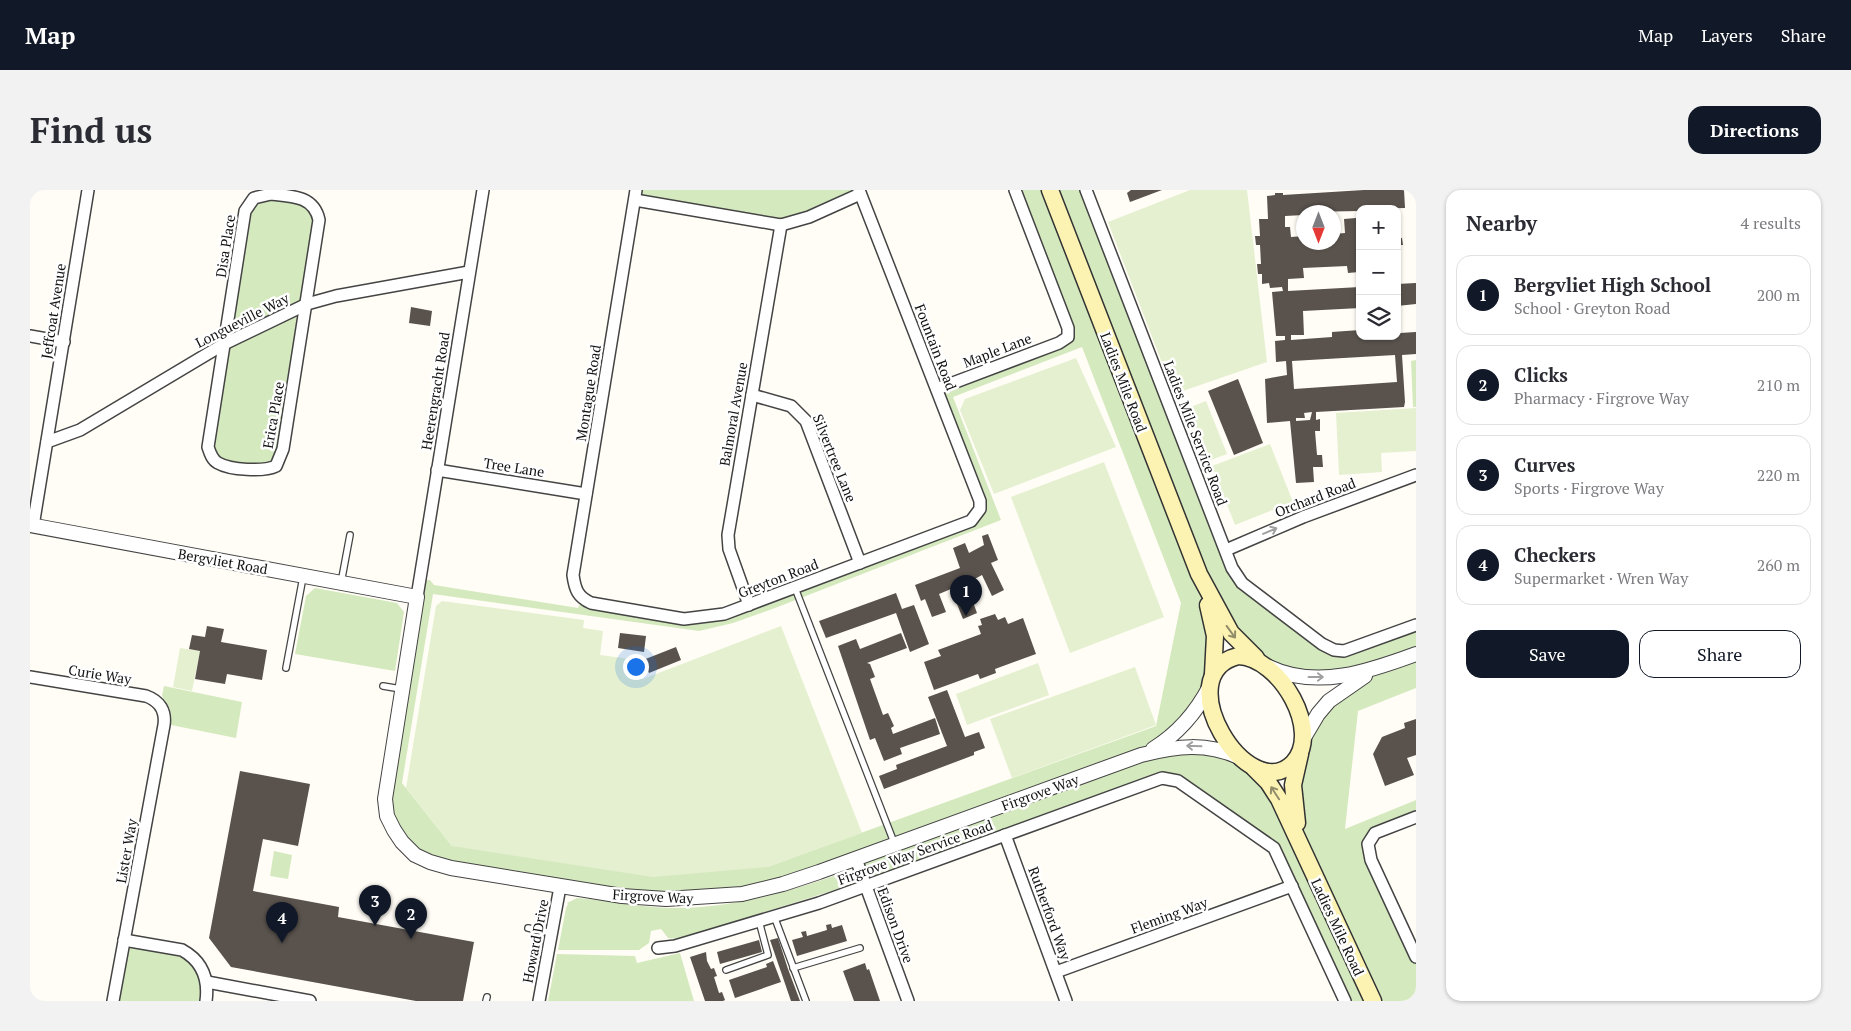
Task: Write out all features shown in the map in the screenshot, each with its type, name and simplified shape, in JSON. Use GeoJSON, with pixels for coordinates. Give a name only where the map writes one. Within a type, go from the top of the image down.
{"type":"FeatureCollection","features":[{"type":"Feature","properties":{"kind":"main road","name":"Ladies Mile Road"},"geometry":{"type":"LineString","coordinates":[[1050,190],[1199,574],[1215,636],[1212,680]]}},
{"type":"Feature","properties":{"kind":"main road","name":"Ladies Mile Road"},"geometry":{"type":"LineString","coordinates":[[1199,574],[1231,633],[1263,663]]}},
{"type":"Feature","properties":{"kind":"main road"},"geometry":{"type":"LineString","coordinates":[[1238,656],[1263,663],[1282,681],[1293,700],[1300,721],[1301,745],[1294,762],[1282,769],[1267,771],[1246,762],[1220,730],[1212,705],[1212,680],[1218,667],[1230,658],[1238,656]]}},
{"type":"Feature","properties":{"kind":"main road","name":"Ladies Mile Road"},"geometry":{"type":"LineString","coordinates":[[1301,745],[1293,796],[1304,852]]}},
{"type":"Feature","properties":{"kind":"main road","name":"Ladies Mile Road"},"geometry":{"type":"LineString","coordinates":[[1246,762],[1276,793],[1373,1001]]}},
{"type":"Feature","properties":{"kind":"street","name":"Jeffcoat Avenue"},"geometry":{"type":"LineString","coordinates":[[32,526],[88,190]]}},
{"type":"Feature","properties":{"kind":"street","name":"Heerengracht Road"},"geometry":{"type":"LineString","coordinates":[[417,597],[483,190]]}},
{"type":"Feature","properties":{"kind":"street","name":"Maple Lane"},"geometry":{"type":"LineString","coordinates":[[937,390],[1059,343],[1068,337],[1068,328],[1015,190]]}},
{"type":"Feature","properties":{"kind":"street","name":"Ladies Mile Service Road"},"geometry":{"type":"LineString","coordinates":[[1086,190],[1232,568],[1242,583],[1329,649],[1339,651],[1350,649],[1416,625]]}},
{"type":"Feature","properties":{"kind":"street"},"geometry":{"type":"LineString","coordinates":[[636,195],[781,225],[809,217],[860,192]]}},
{"type":"Feature","properties":{"kind":"street","name":"Fountain Road"},"geometry":{"type":"LineString","coordinates":[[860,192],[980,501],[977,516]]}},
{"type":"Feature","properties":{"kind":"street","name":"Disa Place"},"geometry":{"type":"LineString","coordinates":[[224,344],[246,211],[254,198],[271,194],[298,198],[308,201],[318,212],[318,235],[307,304]]}},
{"type":"Feature","properties":{"kind":"street","name":"Montague Road"},"geometry":{"type":"LineString","coordinates":[[582,599],[575,588],[573,575],[636,195]]}},
{"type":"Feature","properties":{"kind":"street","name":"Balmoral Avenue"},"geometry":{"type":"LineString","coordinates":[[749,605],[729,549],[728,535],[781,225]]}},
{"type":"Feature","properties":{"kind":"street","name":"Longueville Way"},"geometry":{"type":"LineString","coordinates":[[47,442],[88,426],[224,344],[307,304],[336,296],[469,272]]}},
{"type":"Feature","properties":{"kind":"street","name":"Erica Place"},"geometry":{"type":"LineString","coordinates":[[224,344],[208,447],[210,456],[218,464],[257,471],[268,470],[276,466],[284,449],[307,304]]}},
{"type":"Feature","properties":{"kind":"street"},"geometry":{"type":"LineString","coordinates":[[30,336],[64,342]]}},
{"type":"Feature","properties":{"kind":"street","name":"Silvertree Lane"},"geometry":{"type":"LineString","coordinates":[[752,395],[790,406],[806,421],[860,563]]}},
{"type":"Feature","properties":{"kind":"street","name":"Tree Lane"},"geometry":{"type":"LineString","coordinates":[[437,470],[586,494]]}},
{"type":"Feature","properties":{"kind":"street","name":"Orchard Road"},"geometry":{"type":"LineString","coordinates":[[1226,550],[1303,517],[1416,475]]}},
{"type":"Feature","properties":{"kind":"street","name":"Greyton Road"},"geometry":{"type":"LineString","coordinates":[[582,599],[591,603],[684,618],[724,614],[971,521],[977,516]]}},
{"type":"Feature","properties":{"kind":"street","name":"Bergvliet Road"},"geometry":{"type":"LineString","coordinates":[[32,526],[417,597]]}},
{"type":"Feature","properties":{"kind":"street","name":"Firgrove Way"},"geometry":{"type":"LineString","coordinates":[[417,597],[385,798],[390,823],[402,842],[422,859],[438,865],[622,896],[666,899],[742,894],[783,884],[856,859],[1141,755],[1173,747],[1193,746],[1220,750],[1246,762]]}},
{"type":"Feature","properties":{"kind":"street"},"geometry":{"type":"LineString","coordinates":[[1263,663],[1290,675],[1317,678],[1351,675],[1416,654]]}},
{"type":"Feature","properties":{"kind":"street"},"geometry":{"type":"LineString","coordinates":[[1301,745],[1318,714],[1329,701],[1351,684],[1386,665]]}},
{"type":"Feature","properties":{"kind":"street","name":"Curie Way"},"geometry":{"type":"LineString","coordinates":[[30,677],[146,696],[155,700],[161,706]]}},
{"type":"Feature","properties":{"kind":"street","name":"Firgrove Way"},"geometry":{"type":"LineString","coordinates":[[1141,755],[1182,727],[1198,708],[1212,680]]}},
{"type":"Feature","properties":{"kind":"street","name":"Lister Way"},"geometry":{"type":"LineString","coordinates":[[113,1001],[164,725],[161,706]]}},
{"type":"Feature","properties":{"kind":"street","name":"Firgrove Way Service Road"},"geometry":{"type":"LineString","coordinates":[[658,948],[675,946],[866,887],[1162,778],[1178,781],[1274,848],[1292,886]]}},
{"type":"Feature","properties":{"kind":"street"},"geometry":{"type":"LineString","coordinates":[[1416,817],[1375,833],[1368,844],[1368,851],[1416,957]]}},
{"type":"Feature","properties":{"kind":"street","name":"Rutherford Way"},"geometry":{"type":"LineString","coordinates":[[1005,835],[1066,1001]]}},
{"type":"Feature","properties":{"kind":"street","name":"Edison Drive"},"geometry":{"type":"LineString","coordinates":[[856,859],[908,1001]]}},
{"type":"Feature","properties":{"kind":"street"},"geometry":{"type":"LineString","coordinates":[[1292,886],[1345,1001]]}},
{"type":"Feature","properties":{"kind":"street","name":"Fleming Way"},"geometry":{"type":"LineString","coordinates":[[1056,972],[1292,886]]}},
{"type":"Feature","properties":{"kind":"street","name":"Howard Drive"},"geometry":{"type":"LineString","coordinates":[[539,1001],[560,887]]}},
{"type":"Feature","properties":{"kind":"street"},"geometry":{"type":"LineString","coordinates":[[124,940],[182,950],[196,958],[207,982],[206,1001]]}},
{"type":"Feature","properties":{"kind":"street"},"geometry":{"type":"LineString","coordinates":[[207,982],[310,1001]]}},
{"type":"Feature","properties":{"kind":"lane"},"geometry":{"type":"LineString","coordinates":[[341,583],[350,535]]}},
{"type":"Feature","properties":{"kind":"lane"},"geometry":{"type":"LineString","coordinates":[[286,668],[304,576]]}},
{"type":"Feature","properties":{"kind":"lane"},"geometry":{"type":"LineString","coordinates":[[795,588],[895,845]]}},
{"type":"Feature","properties":{"kind":"lane"},"geometry":{"type":"LineString","coordinates":[[383,686],[402,690]]}},
{"type":"Feature","properties":{"kind":"lane"},"geometry":{"type":"LineString","coordinates":[[774,916],[806,1001]]}},
{"type":"Feature","properties":{"kind":"lane"},"geometry":{"type":"LineString","coordinates":[[726,970],[768,955],[759,920]]}},
{"type":"Feature","properties":{"kind":"lane"},"geometry":{"type":"LineString","coordinates":[[528,928],[552,933]]}},
{"type":"Feature","properties":{"kind":"lane"},"geometry":{"type":"LineString","coordinates":[[793,968],[860,948]]}},
{"type":"Feature","properties":{"kind":"green space"},"geometry":{"type":"Polygon","coordinates":[[[636,190],[859,190],[794,222],[635,200],[636,190]]]}},
{"type":"Feature","properties":{"kind":"green space"},"geometry":{"type":"Polygon","coordinates":[[[1015,190],[1086,190],[1232,568],[1334,650],[1416,625],[1416,688],[1358,711],[1345,829],[1416,800],[1416,817],[1382,829],[1368,844],[1416,957],[1416,1001],[1345,1001],[1278,853],[1170,779],[866,887],[856,859],[783,884],[666,899],[422,859],[387,816],[420,580],[430,580],[434,585],[578,608],[582,599],[704,618],[971,521],[980,509],[937,389],[1067,337],[1015,190]],[[1082,347],[953,397],[1001,520],[775,608],[733,623],[699,631],[433,594],[402,783],[452,846],[767,867],[1156,726],[1181,603],[1082,347]],[[1213,626],[1202,701],[1163,742],[1229,752],[1294,811],[1314,720],[1365,676],[1290,675],[1213,626]]]}},
{"type":"Feature","properties":{"kind":"green space"},"geometry":{"type":"Polygon","coordinates":[[[1190,190],[1247,190],[1267,362],[1174,394],[1108,222],[1190,190]]]}},
{"type":"Feature","properties":{"kind":"green space"},"geometry":{"type":"Polygon","coordinates":[[[286,196],[318,212],[280,459],[257,471],[210,456],[248,204],[286,196]]]}},
{"type":"Feature","properties":{"kind":"green space"},"geometry":{"type":"Polygon","coordinates":[[[1076,358],[1116,447],[994,494],[960,410],[965,399],[1076,358]]]}},
{"type":"Feature","properties":{"kind":"green space"},"geometry":{"type":"Polygon","coordinates":[[[1416,360],[1416,407],[1413,407],[1411,361],[1416,360]]]}},
{"type":"Feature","properties":{"kind":"green space"},"geometry":{"type":"Polygon","coordinates":[[[1206,401],[1227,454],[1205,462],[1183,410],[1206,401]]]}},
{"type":"Feature","properties":{"kind":"green space"},"geometry":{"type":"Polygon","coordinates":[[[1416,408],[1416,451],[1381,453],[1382,472],[1339,475],[1336,413],[1416,408]]]}},
{"type":"Feature","properties":{"kind":"green space"},"geometry":{"type":"Polygon","coordinates":[[[1270,444],[1293,502],[1235,525],[1212,466],[1270,444]]]}},
{"type":"Feature","properties":{"kind":"green space"},"geometry":{"type":"Polygon","coordinates":[[[1104,462],[1164,617],[1070,653],[1011,497],[1104,462]]]}},
{"type":"Feature","properties":{"kind":"green space"},"geometry":{"type":"Polygon","coordinates":[[[315,588],[397,603],[404,612],[395,671],[295,654],[306,596],[315,588]]]}},
{"type":"Feature","properties":{"kind":"green space"},"geometry":{"type":"Polygon","coordinates":[[[442,601],[584,620],[583,628],[603,631],[600,655],[630,659],[628,677],[643,679],[781,626],[862,833],[767,867],[653,877],[452,846],[406,788],[436,606],[442,601]]]}},
{"type":"Feature","properties":{"kind":"green space"},"geometry":{"type":"Polygon","coordinates":[[[180,648],[200,651],[192,691],[173,687],[180,648]]]}},
{"type":"Feature","properties":{"kind":"green space"},"geometry":{"type":"Polygon","coordinates":[[[1038,663],[1049,695],[967,725],[956,694],[1038,663]]]}},
{"type":"Feature","properties":{"kind":"green space"},"geometry":{"type":"Polygon","coordinates":[[[1135,667],[1156,725],[1012,778],[990,719],[1135,667]]]}},
{"type":"Feature","properties":{"kind":"green space"},"geometry":{"type":"Polygon","coordinates":[[[164,686],[242,702],[236,738],[171,725],[170,709],[162,696],[164,686]]]}},
{"type":"Feature","properties":{"kind":"green space"},"geometry":{"type":"Polygon","coordinates":[[[274,851],[292,855],[288,879],[270,876],[274,851]]]}},
{"type":"Feature","properties":{"kind":"green space"},"geometry":{"type":"Polygon","coordinates":[[[848,871],[857,876],[856,882],[851,885],[678,939],[668,938],[661,929],[651,931],[649,943],[639,950],[558,950],[567,903],[577,898],[669,908],[715,906],[760,898],[848,871]]]}},
{"type":"Feature","properties":{"kind":"green space"},"geometry":{"type":"Polygon","coordinates":[[[124,940],[195,958],[206,1001],[113,1001],[124,940]]]}},
{"type":"Feature","properties":{"kind":"green space"},"geometry":{"type":"Polygon","coordinates":[[[680,953],[694,1001],[548,1001],[557,954],[635,956],[637,963],[680,953]]]}},
{"type":"Feature","properties":{"kind":"building"},"geometry":{"type":"Polygon","coordinates":[[[1131,190],[1162,190],[1130,202],[1127,193],[1131,190]]]}},
{"type":"Feature","properties":{"kind":"building"},"geometry":{"type":"Polygon","coordinates":[[[1364,190],[1404,190],[1405,208],[1401,208],[1401,205],[1356,205],[1356,211],[1341,211],[1341,205],[1296,205],[1296,215],[1285,216],[1285,227],[1290,227],[1291,237],[1296,237],[1296,250],[1341,250],[1341,233],[1345,233],[1344,219],[1356,218],[1356,272],[1348,273],[1347,266],[1303,268],[1304,278],[1288,279],[1288,291],[1356,287],[1356,308],[1303,311],[1304,335],[1291,335],[1291,340],[1332,337],[1332,332],[1356,330],[1356,340],[1401,340],[1401,333],[1416,332],[1416,354],[1402,355],[1404,407],[1316,412],[1316,420],[1320,419],[1320,431],[1315,431],[1317,455],[1322,455],[1323,467],[1313,467],[1314,482],[1296,483],[1290,421],[1267,423],[1265,379],[1287,375],[1286,361],[1276,362],[1275,341],[1285,340],[1285,336],[1276,336],[1272,292],[1283,291],[1282,287],[1270,288],[1269,283],[1262,284],[1262,274],[1258,274],[1257,264],[1261,264],[1260,245],[1256,245],[1255,236],[1260,236],[1259,219],[1268,219],[1267,196],[1283,193],[1283,195],[1364,190]],[[1395,355],[1292,361],[1294,389],[1397,382],[1395,355]],[[1312,412],[1304,413],[1305,418],[1296,418],[1296,421],[1310,420],[1312,412]]]}},
{"type":"Feature","properties":{"kind":"building"},"geometry":{"type":"Polygon","coordinates":[[[1416,283],[1416,304],[1401,306],[1401,284],[1416,283]]]}},
{"type":"Feature","properties":{"kind":"building"},"geometry":{"type":"Polygon","coordinates":[[[411,307],[432,311],[430,326],[409,323],[411,307]]]}},
{"type":"Feature","properties":{"kind":"building"},"geometry":{"type":"Polygon","coordinates":[[[1238,379],[1263,443],[1234,455],[1208,391],[1238,379]]]}},
{"type":"Feature","properties":{"kind":"building"},"geometry":{"type":"Polygon","coordinates":[[[988,534],[998,560],[991,563],[1004,590],[992,596],[982,575],[971,581],[972,585],[967,586],[977,613],[963,619],[951,589],[939,594],[946,612],[932,617],[925,599],[921,601],[915,585],[960,568],[953,548],[965,543],[969,553],[984,545],[982,536],[988,534]]]}},
{"type":"Feature","properties":{"kind":"building"},"geometry":{"type":"Polygon","coordinates":[[[896,593],[902,609],[914,605],[929,644],[910,652],[896,613],[826,638],[819,621],[896,593]]]}},
{"type":"Feature","properties":{"kind":"building"},"geometry":{"type":"Polygon","coordinates":[[[995,614],[998,620],[1005,617],[1008,624],[1023,618],[1036,654],[995,669],[996,673],[980,679],[978,674],[934,690],[924,662],[941,656],[938,650],[981,634],[978,626],[982,625],[980,619],[995,614]]]}},
{"type":"Feature","properties":{"kind":"building"},"geometry":{"type":"Polygon","coordinates":[[[207,626],[224,629],[221,642],[267,650],[262,680],[227,674],[225,684],[195,679],[200,651],[189,649],[192,635],[205,637],[207,626]]]}},
{"type":"Feature","properties":{"kind":"building"},"geometry":{"type":"Polygon","coordinates":[[[620,633],[646,636],[644,652],[618,648],[620,633]]]}},
{"type":"Feature","properties":{"kind":"building"},"geometry":{"type":"Polygon","coordinates":[[[901,633],[907,648],[867,663],[870,664],[875,677],[870,679],[883,715],[888,713],[894,726],[891,728],[893,734],[935,718],[940,734],[900,748],[902,754],[884,761],[875,738],[870,740],[838,646],[856,639],[860,649],[901,633]]]}},
{"type":"Feature","properties":{"kind":"building"},"geometry":{"type":"Polygon","coordinates":[[[676,647],[681,660],[649,673],[643,660],[676,647]]]}},
{"type":"Feature","properties":{"kind":"building"},"geometry":{"type":"Polygon","coordinates":[[[947,690],[965,737],[979,732],[985,748],[974,752],[974,755],[884,789],[879,776],[897,769],[896,765],[947,746],[928,697],[947,690]]]}},
{"type":"Feature","properties":{"kind":"building"},"geometry":{"type":"Polygon","coordinates":[[[1416,719],[1416,755],[1407,758],[1414,775],[1385,786],[1373,754],[1382,737],[1405,728],[1404,723],[1416,719]]]}},
{"type":"Feature","properties":{"kind":"building"},"geometry":{"type":"Polygon","coordinates":[[[240,771],[310,784],[298,846],[263,839],[253,891],[339,907],[338,917],[474,942],[463,1001],[416,1001],[231,967],[209,938],[240,771]]]}},
{"type":"Feature","properties":{"kind":"building"},"geometry":{"type":"Polygon","coordinates":[[[831,924],[832,928],[842,925],[847,941],[797,956],[792,940],[803,937],[801,932],[806,931],[807,936],[827,930],[826,925],[831,924]]]}},
{"type":"Feature","properties":{"kind":"building"},"geometry":{"type":"Polygon","coordinates":[[[778,938],[800,1001],[791,1001],[770,940],[778,938]]]}},
{"type":"Feature","properties":{"kind":"building"},"geometry":{"type":"Polygon","coordinates":[[[759,940],[762,952],[720,964],[717,952],[759,940]]]}},
{"type":"Feature","properties":{"kind":"building"},"geometry":{"type":"Polygon","coordinates":[[[706,952],[707,961],[711,969],[714,968],[717,976],[714,977],[719,993],[722,992],[725,1000],[723,1001],[705,1001],[690,957],[706,952]]]}},
{"type":"Feature","properties":{"kind":"building"},"geometry":{"type":"Polygon","coordinates":[[[773,961],[781,982],[735,998],[729,980],[767,967],[766,964],[773,961]]]}},
{"type":"Feature","properties":{"kind":"building"},"geometry":{"type":"Polygon","coordinates":[[[865,963],[867,970],[869,969],[880,1001],[854,1001],[843,971],[865,963]]]}},
{"type":"Feature","properties":{"kind":"place","name":"Bergvliet High School"},"geometry":{"type":"Point","coordinates":[966,616]}},
{"type":"Feature","properties":{"kind":"place","name":"Curves"},"geometry":{"type":"Point","coordinates":[375,926]}},
{"type":"Feature","properties":{"kind":"place","name":"Clicks"},"geometry":{"type":"Point","coordinates":[411,939]}},
{"type":"Feature","properties":{"kind":"place","name":"Checkers"},"geometry":{"type":"Point","coordinates":[282,943]}}]}
